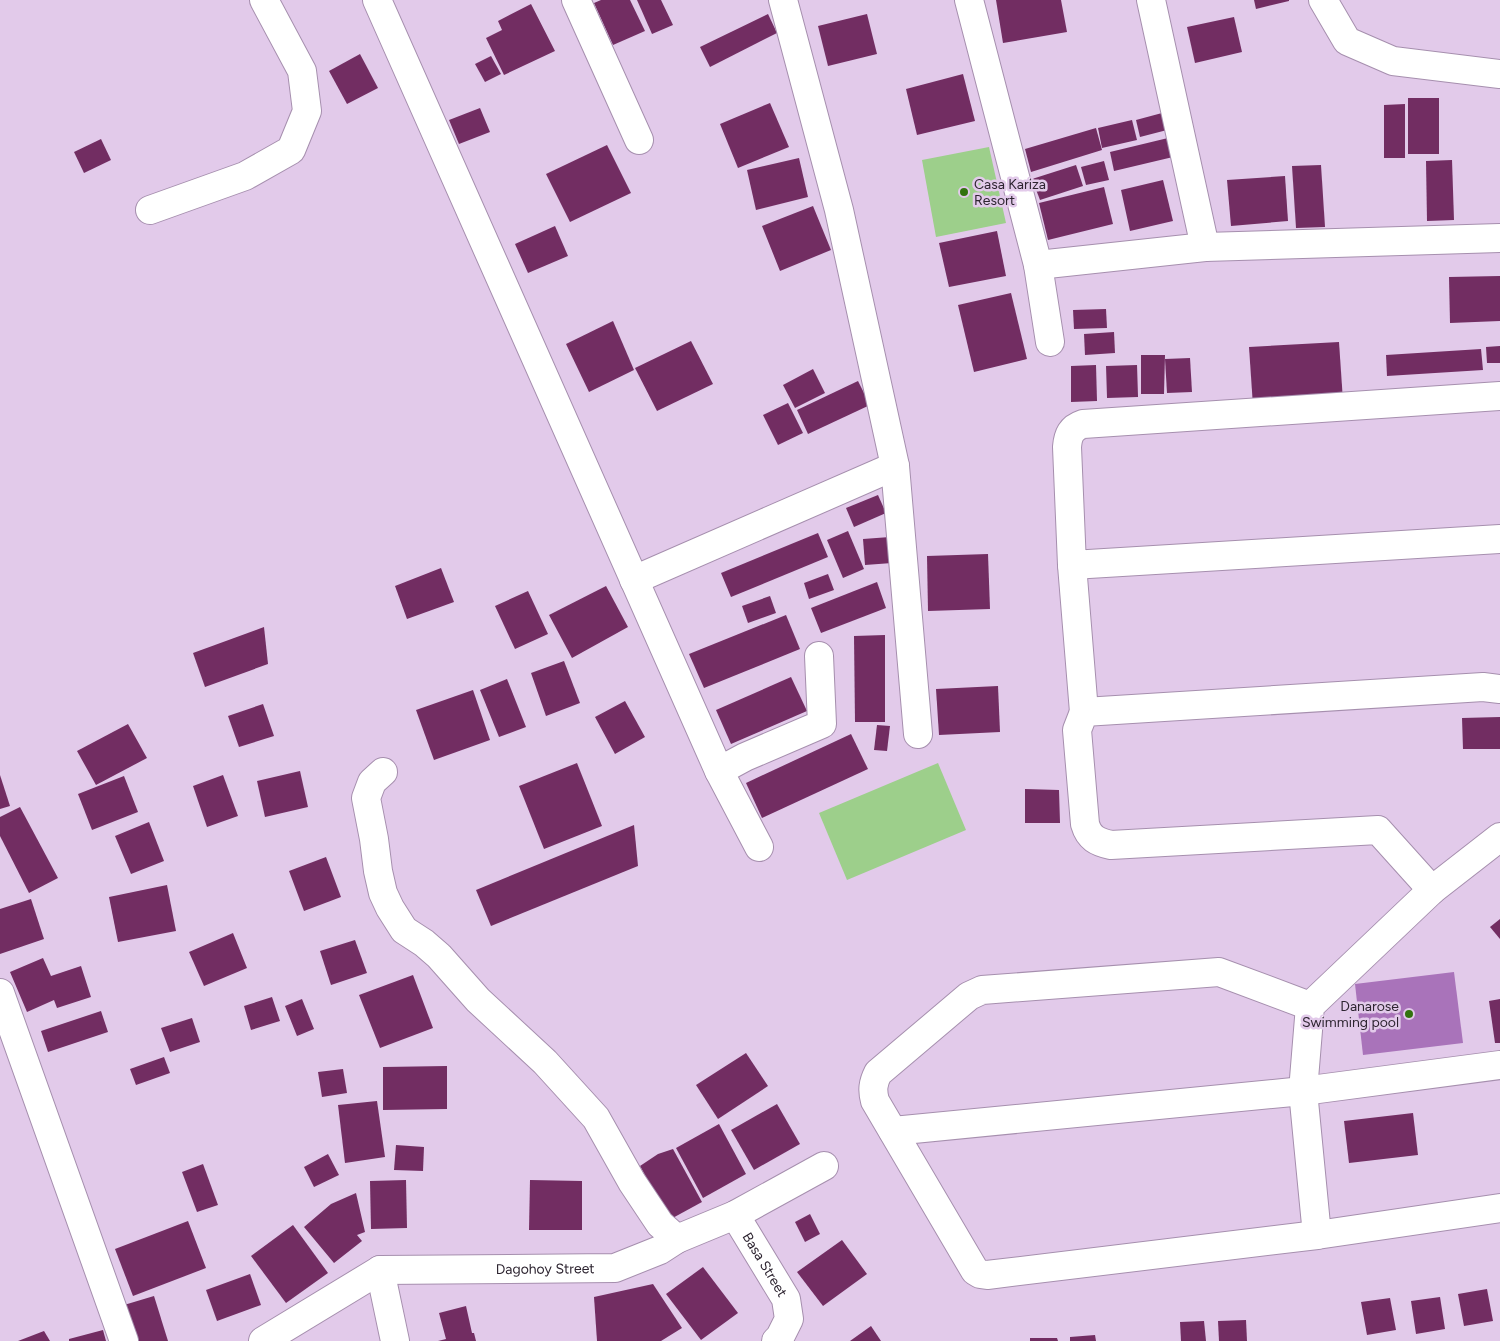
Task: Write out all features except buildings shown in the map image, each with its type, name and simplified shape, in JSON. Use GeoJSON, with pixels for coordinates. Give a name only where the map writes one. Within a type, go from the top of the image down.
{"type":"FeatureCollection","features":[{"type":"Feature","properties":{"kind":"street"},"geometry":{"type":"LineString","coordinates":[[150,210],[245,176],[291,150],[306,111],[302,71],[264,0]]}},
{"type":"Feature","properties":{"kind":"street"},"geometry":{"type":"LineString","coordinates":[[377,0],[719,771],[759,847]]}},
{"type":"Feature","properties":{"kind":"street"},"geometry":{"type":"LineString","coordinates":[[576,0],[639,140]]}},
{"type":"Feature","properties":{"kind":"street"},"geometry":{"type":"LineString","coordinates":[[783,0],[839,210],[895,466],[918,734]]}},
{"type":"Feature","properties":{"kind":"street"},"geometry":{"type":"LineString","coordinates":[[969,0],[1038,265],[1050,342]]}},
{"type":"Feature","properties":{"kind":"street"},"geometry":{"type":"LineString","coordinates":[[1150,0],[1205,247]]}},
{"type":"Feature","properties":{"kind":"street"},"geometry":{"type":"LineString","coordinates":[[1324,0],[1347,41],[1393,60],[1500,74]]}},
{"type":"Feature","properties":{"kind":"street"},"geometry":{"type":"LineString","coordinates":[[1038,265],[1205,247],[1500,238]]}},
{"type":"Feature","properties":{"kind":"street"},"geometry":{"type":"LineString","coordinates":[[1432,890],[1378,830],[1111,845],[1100,843],[1091,837],[1085,824],[1077,730],[1084,712],[1072,564],[1067,447],[1070,432],[1075,426],[1083,424],[1500,396]]}},
{"type":"Feature","properties":{"kind":"street"},"geometry":{"type":"LineString","coordinates":[[634,580],[895,466]]}},
{"type":"Feature","properties":{"kind":"street"},"geometry":{"type":"LineString","coordinates":[[1072,564],[1500,538]]}},
{"type":"Feature","properties":{"kind":"street"},"geometry":{"type":"LineString","coordinates":[[719,771],[745,757],[822,724],[819,656]]}},
{"type":"Feature","properties":{"kind":"street"},"geometry":{"type":"LineString","coordinates":[[1084,712],[1483,687],[1500,689]]}},
{"type":"Feature","properties":{"kind":"street"},"geometry":{"type":"LineString","coordinates":[[382,772],[372,782],[366,798],[378,871],[383,893],[390,908],[404,930],[439,956],[478,1000],[545,1062],[596,1118],[632,1182],[660,1224],[668,1244]]}},
{"type":"Feature","properties":{"kind":"street"},"geometry":{"type":"LineString","coordinates":[[1317,1235],[1303,1090],[1310,1006],[1432,890],[1500,837]]}},
{"type":"Feature","properties":{"kind":"street"},"geometry":{"type":"LineString","coordinates":[[1310,1006],[1219,972],[982,990],[969,996],[878,1073],[874,1082],[873,1092],[875,1101],[975,1271],[980,1274],[987,1275],[1317,1235],[1500,1208]]}},
{"type":"Feature","properties":{"kind":"street"},"geometry":{"type":"LineString","coordinates":[[0,994],[124,1341]]}},
{"type":"Feature","properties":{"kind":"street"},"geometry":{"type":"LineString","coordinates":[[893,1131],[1303,1090],[1500,1065]]}},
{"type":"Feature","properties":{"kind":"street","name":"Dagohoy Street"},"geometry":{"type":"LineString","coordinates":[[380,1270],[615,1268],[735,1215],[824,1166]]}},
{"type":"Feature","properties":{"kind":"street","name":"Basa Street"},"geometry":{"type":"LineString","coordinates":[[735,1215],[786,1299],[789,1319],[776,1341]]}},
{"type":"Feature","properties":{"kind":"street"},"geometry":{"type":"LineString","coordinates":[[263,1341],[380,1270],[395,1341]]}},
{"type":"Feature","properties":{"kind":"green space","name":"Casa Kariza Resort"},"geometry":{"type":"Polygon","coordinates":[[[989,147],[1006,223],[936,237],[922,160],[989,147]]]}},
{"type":"Feature","properties":{"kind":"green space"},"geometry":{"type":"Polygon","coordinates":[[[938,763],[966,830],[847,880],[819,813],[938,763]]]}},
{"type":"Feature","properties":{"kind":"shaded area","name":"Danarose Swimming pool"},"geometry":{"type":"Polygon","coordinates":[[[1454,972],[1463,1043],[1363,1055],[1355,984],[1454,972]]]}},
{"type":"Feature","properties":{"kind":"place","name":"Casa Kariza Resort"},"geometry":{"type":"Point","coordinates":[964,192]}},
{"type":"Feature","properties":{"kind":"place","name":"Danarose Swimming pool"},"geometry":{"type":"Point","coordinates":[1409,1014]}}]}
